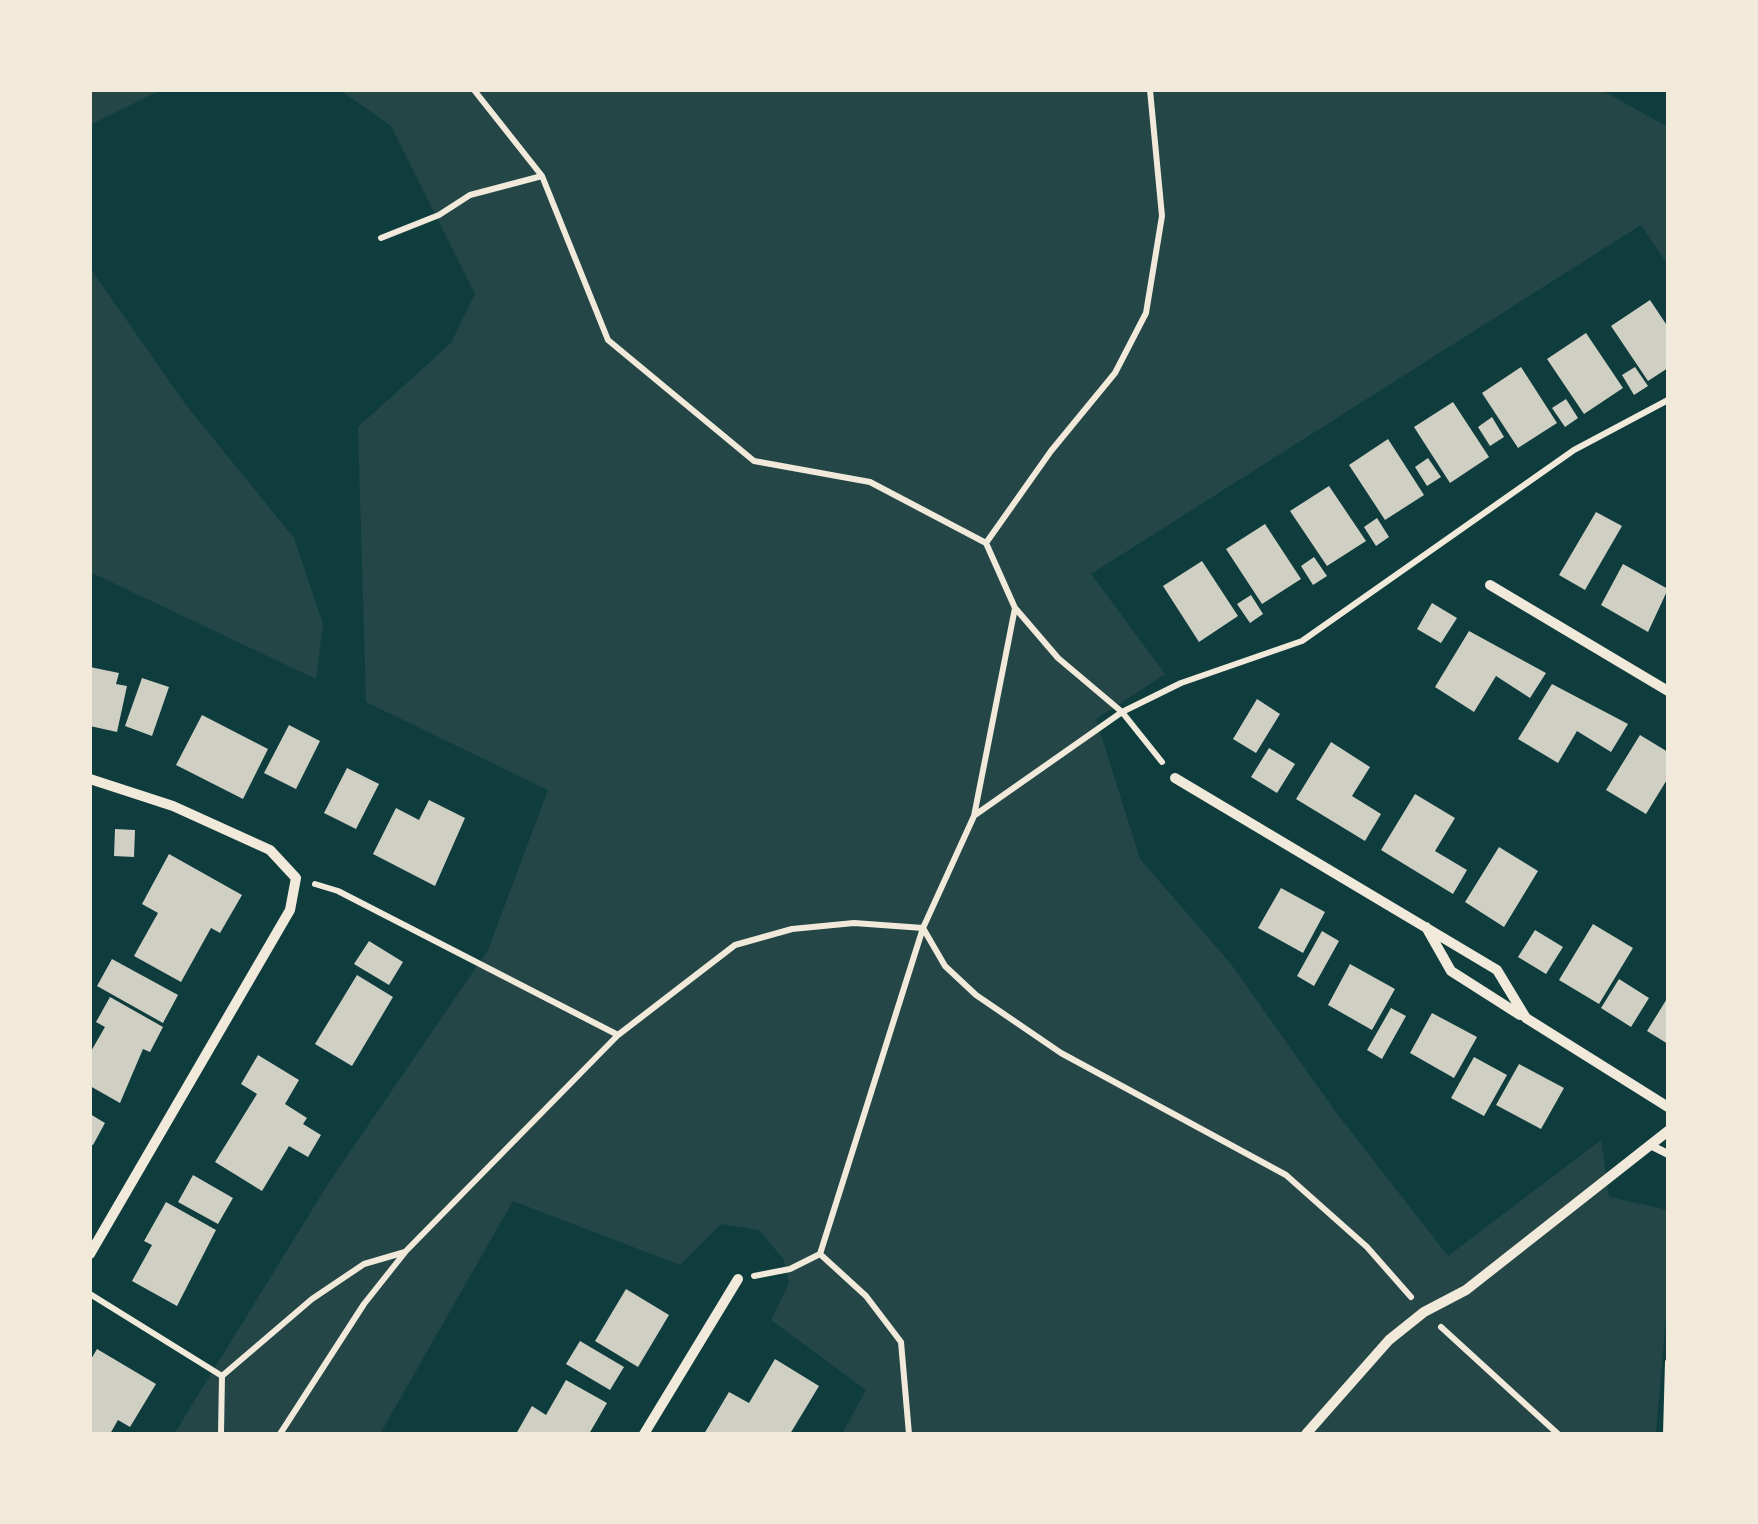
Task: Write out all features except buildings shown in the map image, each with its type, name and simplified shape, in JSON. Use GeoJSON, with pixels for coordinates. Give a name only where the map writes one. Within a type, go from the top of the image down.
{"type":"FeatureCollection","features":[{"type":"Feature","properties":{"kind":"street"},"geometry":{"type":"LineString","coordinates":[[1490,585],[1668,691]]}},
{"type":"Feature","properties":{"kind":"street"},"geometry":{"type":"LineString","coordinates":[[1175,778],[1498,970],[1526,1018]]}},
{"type":"Feature","properties":{"kind":"street"},"geometry":{"type":"LineString","coordinates":[[90,779],[173,806],[270,850],[296,878],[290,910],[90,1254]]}},
{"type":"Feature","properties":{"kind":"street"},"geometry":{"type":"LineString","coordinates":[[1426,925],[1451,971],[1668,1107]]}},
{"type":"Feature","properties":{"kind":"street"},"geometry":{"type":"LineString","coordinates":[[1306,1434],[1389,1340],[1424,1312],[1466,1290],[1668,1131]]}},
{"type":"Feature","properties":{"kind":"street"},"geometry":{"type":"LineString","coordinates":[[644,1434],[738,1279]]}},
{"type":"Feature","properties":{"kind":"lane"},"geometry":{"type":"LineString","coordinates":[[1652,1146],[1668,1154]]}},
{"type":"Feature","properties":{"kind":"path"},"geometry":{"type":"LineString","coordinates":[[474,90],[542,176],[608,340],[754,461],[870,482],[986,543],[1015,608],[1058,658],[1122,712],[1175,778]]}},
{"type":"Feature","properties":{"kind":"path"},"geometry":{"type":"LineString","coordinates":[[986,543],[1052,450],[1115,373],[1146,313],[1162,216],[1150,90]]}},
{"type":"Feature","properties":{"kind":"path"},"geometry":{"type":"LineString","coordinates":[[380,238],[439,215],[470,195],[542,176]]}},
{"type":"Feature","properties":{"kind":"path"},"geometry":{"type":"LineString","coordinates":[[974,816],[1122,712],[1181,683],[1302,641],[1574,450],[1668,400]]}},
{"type":"Feature","properties":{"kind":"path"},"geometry":{"type":"LineString","coordinates":[[738,1279],[790,1269],[820,1254],[923,928],[974,816],[1015,608]]}},
{"type":"Feature","properties":{"kind":"path"},"geometry":{"type":"LineString","coordinates":[[296,878],[338,891],[618,1035]]}},
{"type":"Feature","properties":{"kind":"path"},"geometry":{"type":"LineString","coordinates":[[280,1434],[353,1320],[406,1251],[618,1035],[736,945],[792,929],[854,923],[923,928]]}},
{"type":"Feature","properties":{"kind":"path"},"geometry":{"type":"LineString","coordinates":[[923,928],[945,966],[976,995],[1062,1053],[1286,1175],[1368,1248],[1424,1312],[1558,1434]]}},
{"type":"Feature","properties":{"kind":"path"},"geometry":{"type":"LineString","coordinates":[[221,1434],[222,1376],[312,1299],[351,1273],[406,1251]]}},
{"type":"Feature","properties":{"kind":"path"},"geometry":{"type":"LineString","coordinates":[[820,1254],[866,1296],[901,1342],[909,1434]]}},
{"type":"Feature","properties":{"kind":"path"},"geometry":{"type":"LineString","coordinates":[[90,1294],[222,1376]]}},
{"type":"Feature","properties":{"kind":"path"},"geometry":{"type":"LineString","coordinates":[[1666,1434],[1668,1362]]}},
{"type":"Feature","properties":{"kind":"shaded area"},"geometry":{"type":"Polygon","coordinates":[[[90,90],[161,90],[90,125],[90,90]]]}},
{"type":"Feature","properties":{"kind":"shaded area"},"geometry":{"type":"Polygon","coordinates":[[[340,90],[1601,90],[1668,127],[1668,265],[1641,225],[1091,574],[1165,674],[1096,719],[1140,859],[1231,964],[1335,1111],[1448,1256],[1601,1140],[1609,1197],[1668,1210],[1668,1292],[1656,1434],[842,1434],[866,1390],[771,1320],[789,1283],[784,1260],[759,1230],[721,1224],[680,1265],[513,1201],[380,1434],[174,1434],[328,1184],[488,950],[548,790],[366,702],[358,427],[451,343],[475,294],[391,126],[340,90]]]}},
{"type":"Feature","properties":{"kind":"shaded area"},"geometry":{"type":"Polygon","coordinates":[[[90,268],[186,405],[294,538],[323,624],[316,679],[90,572],[90,268]]]}}]}
